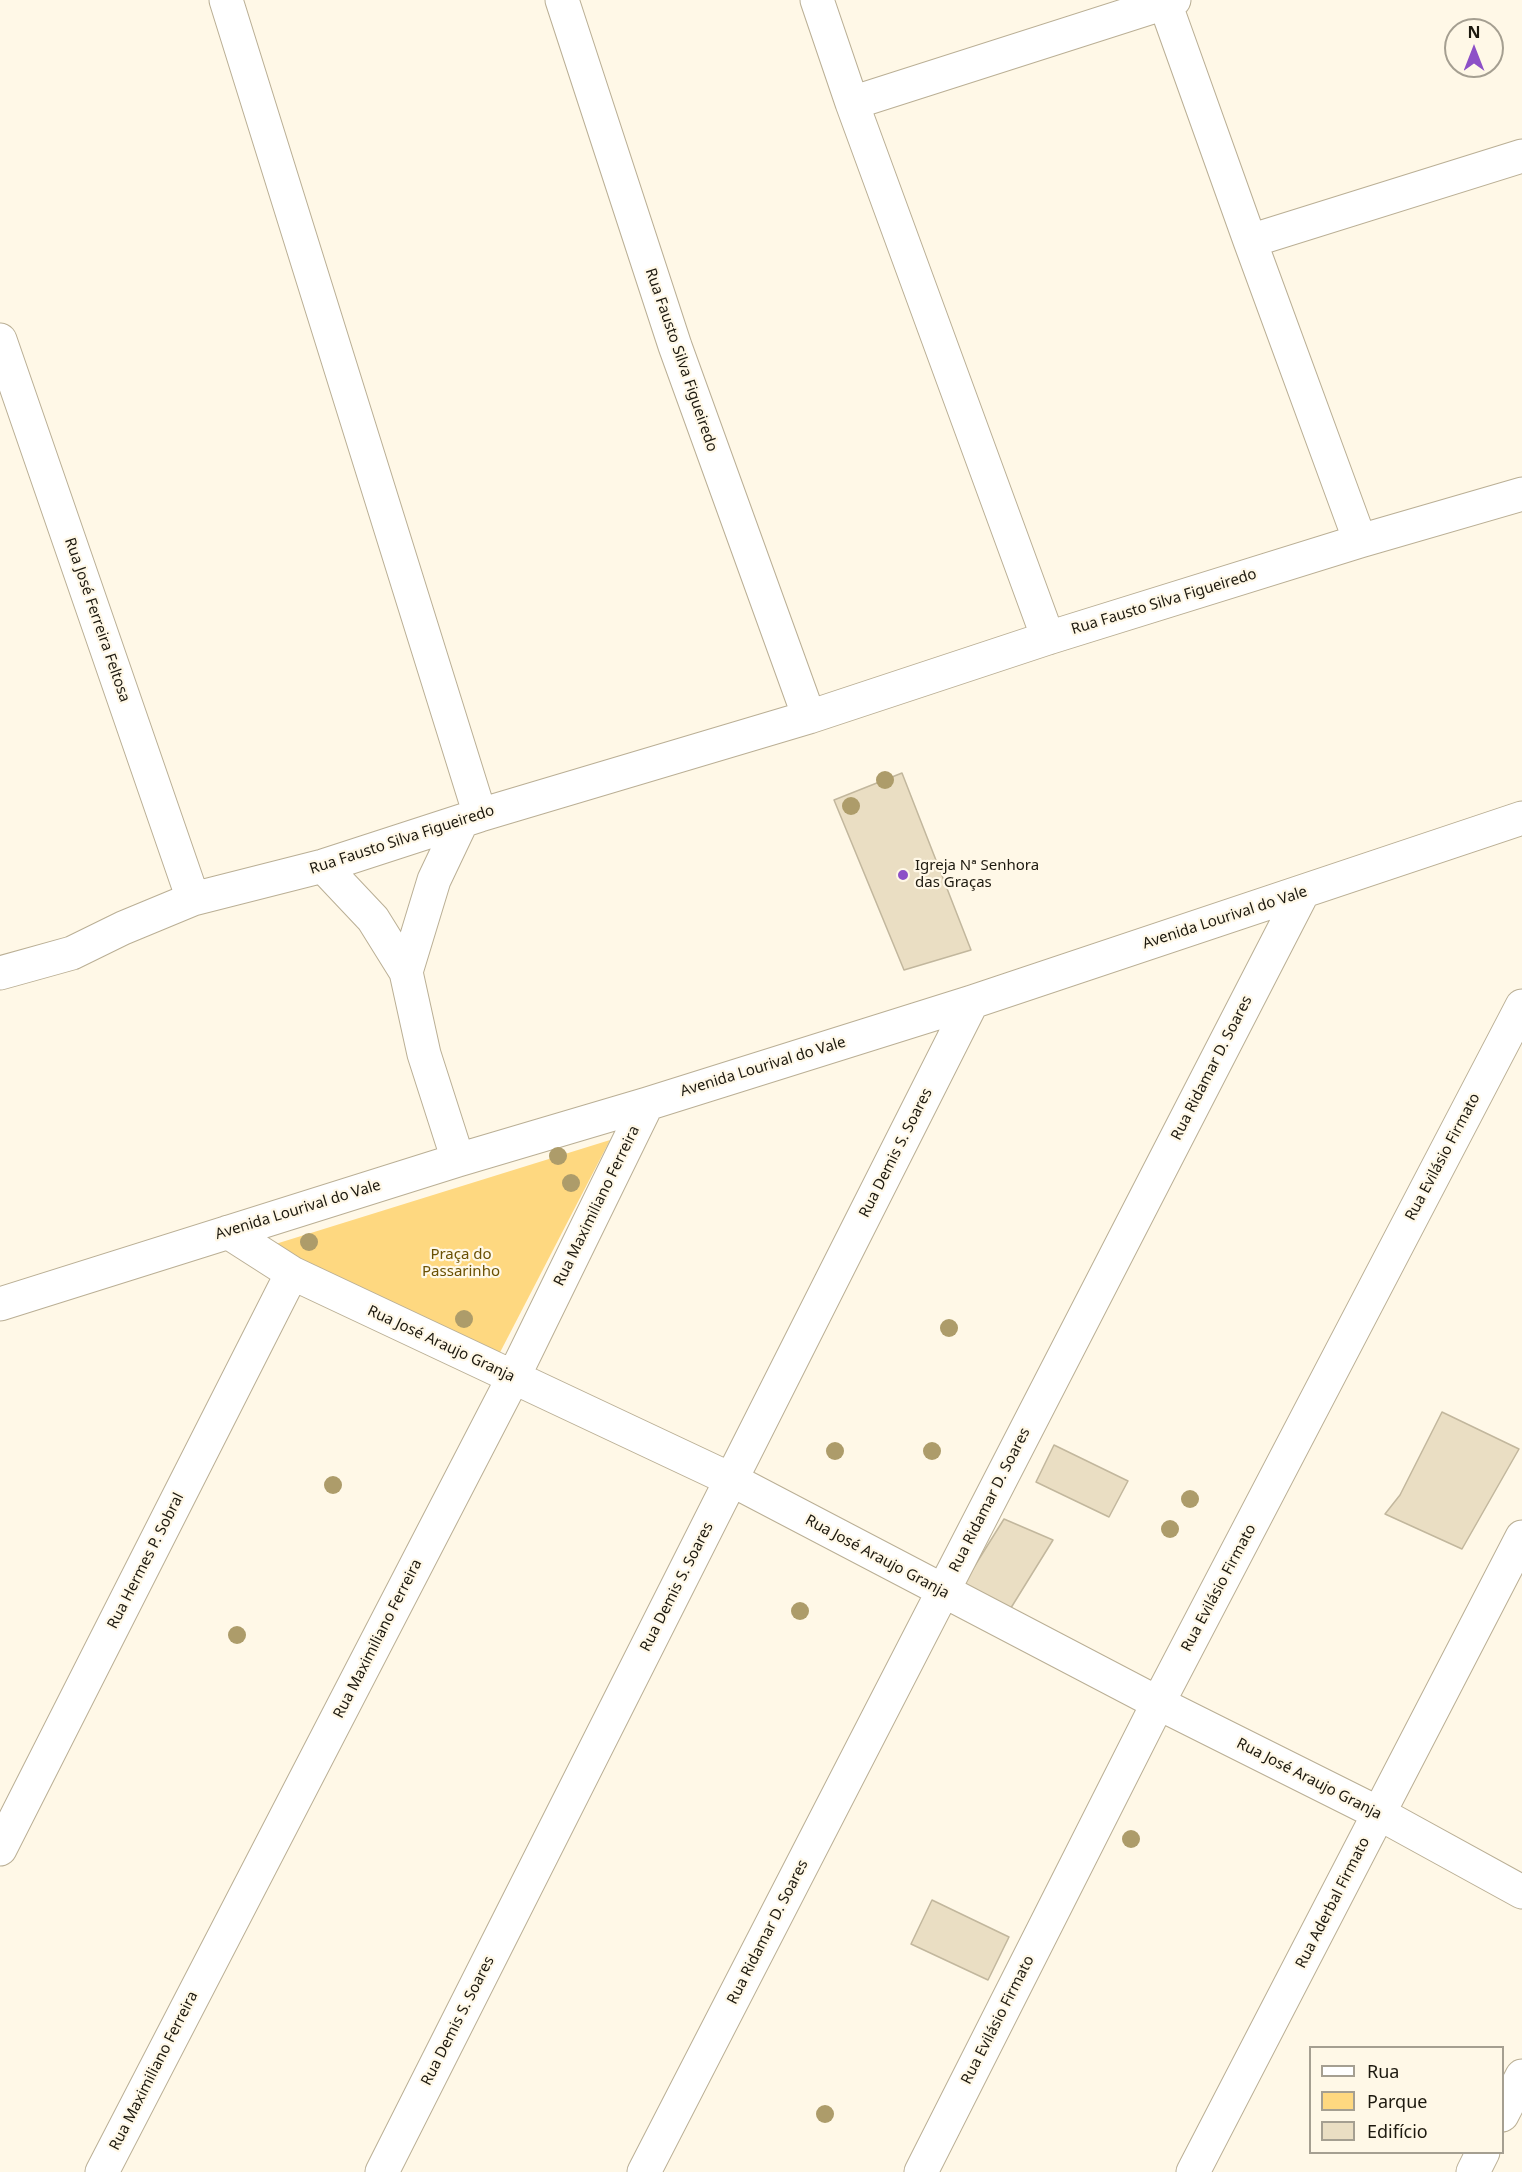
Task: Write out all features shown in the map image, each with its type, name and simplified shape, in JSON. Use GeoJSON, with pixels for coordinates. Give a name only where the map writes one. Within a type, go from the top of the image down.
{"type":"FeatureCollection","features":[{"type":"Feature","properties":{"kind":"street"},"geometry":{"type":"LineString","coordinates":[[226,0],[471,818],[434,880],[406,972]]}},
{"type":"Feature","properties":{"kind":"street","name":"Rua Fausto Silva Figueiredo"},"geometry":{"type":"LineString","coordinates":[[562,0],[675,346],[809,717]]}},
{"type":"Feature","properties":{"kind":"street"},"geometry":{"type":"LineString","coordinates":[[817,0],[852,103],[1048,638]]}},
{"type":"Feature","properties":{"kind":"street"},"geometry":{"type":"LineString","coordinates":[[852,103],[1170,1],[1250,241],[1360,541]]}},
{"type":"Feature","properties":{"kind":"street"},"geometry":{"type":"LineString","coordinates":[[1250,241],[1522,156]]}},
{"type":"Feature","properties":{"kind":"street","name":"Rua José Ferreira Feltosa"},"geometry":{"type":"LineString","coordinates":[[0,340],[193,899]]}},
{"type":"Feature","properties":{"kind":"street","name":"Rua Fausto Silva Figueiredo"},"geometry":{"type":"LineString","coordinates":[[0,973],[72,953],[123,928],[193,899],[323,866],[471,818],[809,717],[1048,638],[1360,541],[1522,494]]}},
{"type":"Feature","properties":{"kind":"street","name":"Avenida Lourival do Vale"},"geometry":{"type":"LineString","coordinates":[[0,1304],[972,1002],[1522,818]]}},
{"type":"Feature","properties":{"kind":"street"},"geometry":{"type":"LineString","coordinates":[[323,866],[373,919],[406,972],[424,1054],[458,1160]]}},
{"type":"Feature","properties":{"kind":"street","name":"Rua Ridamar D. Soares"},"geometry":{"type":"LineString","coordinates":[[644,2172],[1302,892]]}},
{"type":"Feature","properties":{"kind":"street","name":"Rua Demis S. Soares"},"geometry":{"type":"LineString","coordinates":[[381,2172],[972,1002]]}},
{"type":"Feature","properties":{"kind":"street","name":"Rua Evilásio Firmato"},"geometry":{"type":"LineString","coordinates":[[921,2172],[1158,1703],[1522,1006]]}},
{"type":"Feature","properties":{"kind":"street","name":"Rua Maximiliano Ferreira"},"geometry":{"type":"LineString","coordinates":[[102,2172],[513,1378],[647,1104]]}},
{"type":"Feature","properties":{"kind":"street","name":"Rua José Araujo Granja"},"geometry":{"type":"LineString","coordinates":[[228,1232],[292,1273],[732,1480],[1158,1703],[1380,1814],[1522,1892]]}},
{"type":"Feature","properties":{"kind":"street","name":"Rua Hermes P. Sobral"},"geometry":{"type":"LineString","coordinates":[[0,1849],[292,1273]]}},
{"type":"Feature","properties":{"kind":"street","name":"Rua Aderbal Firmato"},"geometry":{"type":"LineString","coordinates":[[1193,2172],[1522,1537]]}},
{"type":"Feature","properties":{"kind":"street"},"geometry":{"type":"LineString","coordinates":[[1504,2113],[1522,2076]]}},
{"type":"Feature","properties":{"kind":"street"},"geometry":{"type":"LineString","coordinates":[[1473,2172],[1482,2154]]}},
{"type":"Feature","properties":{"kind":"green space","name":"Praça do Passarinho"},"geometry":{"type":"Polygon","coordinates":[[[610,1140],[494,1364],[269,1246],[610,1140]]]}},
{"type":"Feature","properties":{"kind":"building","name":"Igreja Nª Senhora das Graças"},"geometry":{"type":"Polygon","coordinates":[[[902,773],[971,950],[904,970],[834,800],[902,773]]]}},
{"type":"Feature","properties":{"kind":"building"},"geometry":{"type":"Polygon","coordinates":[[[1442,1412],[1519,1449],[1462,1549],[1385,1514],[1400,1495],[1442,1412]]]}},
{"type":"Feature","properties":{"kind":"building"},"geometry":{"type":"Polygon","coordinates":[[[1054,1445],[1128,1481],[1109,1517],[1036,1482],[1054,1445]]]}},
{"type":"Feature","properties":{"kind":"building"},"geometry":{"type":"Polygon","coordinates":[[[1004,1519],[1053,1540],[1009,1611],[964,1583],[1004,1519]]]}},
{"type":"Feature","properties":{"kind":"building"},"geometry":{"type":"Polygon","coordinates":[[[932,1900],[1009,1937],[988,1980],[911,1944],[932,1900]]]}},
{"type":"Feature","properties":{"kind":"place","name":"Igreja Nª Senhora das Graças"},"geometry":{"type":"Point","coordinates":[903,875]}}]}
